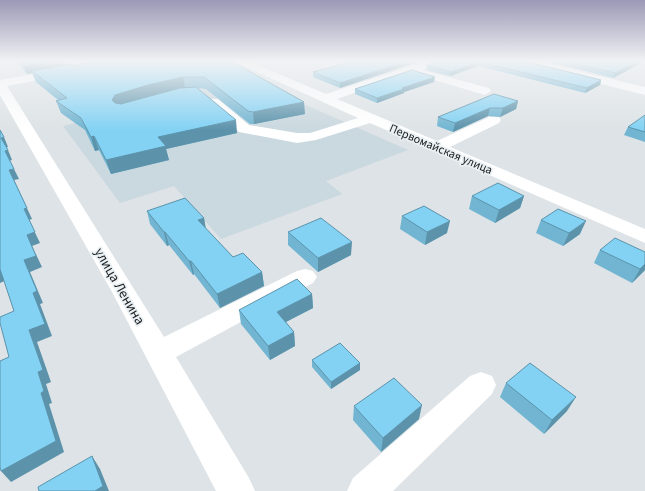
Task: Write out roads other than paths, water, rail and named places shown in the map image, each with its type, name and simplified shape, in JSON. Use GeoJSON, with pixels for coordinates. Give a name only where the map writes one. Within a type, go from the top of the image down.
{"type":"FeatureCollection","features":[{"type":"Feature","properties":{"kind":"street","name":"улица Ленина"},"geometry":{"type":"LineString","coordinates":[[0,84],[158,352],[236,491]]}},
{"type":"Feature","properties":{"kind":"street","name":"Первомайская улица"},"geometry":{"type":"LineString","coordinates":[[290,84],[645,237]]}},
{"type":"Feature","properties":{"kind":"street"},"geometry":{"type":"LineString","coordinates":[[324,99],[369,84]]}},
{"type":"Feature","properties":{"kind":"street"},"geometry":{"type":"LineString","coordinates":[[460,84],[485,91]]}},
{"type":"Feature","properties":{"kind":"street"},"geometry":{"type":"LineString","coordinates":[[616,84],[645,91]]}},
{"type":"Feature","properties":{"kind":"street"},"geometry":{"type":"LineString","coordinates":[[628,87],[633,84]]}},
{"type":"Feature","properties":{"kind":"street"},"geometry":{"type":"LineString","coordinates":[[202,93],[244,129],[297,138],[311,137],[370,118]]}},
{"type":"Feature","properties":{"kind":"street"},"geometry":{"type":"LineString","coordinates":[[437,147],[494,120]]}},
{"type":"Feature","properties":{"kind":"street"},"geometry":{"type":"LineString","coordinates":[[158,352],[305,277]]}},
{"type":"Feature","properties":{"kind":"street"},"geometry":{"type":"LineString","coordinates":[[366,491],[481,385]]}}]}
